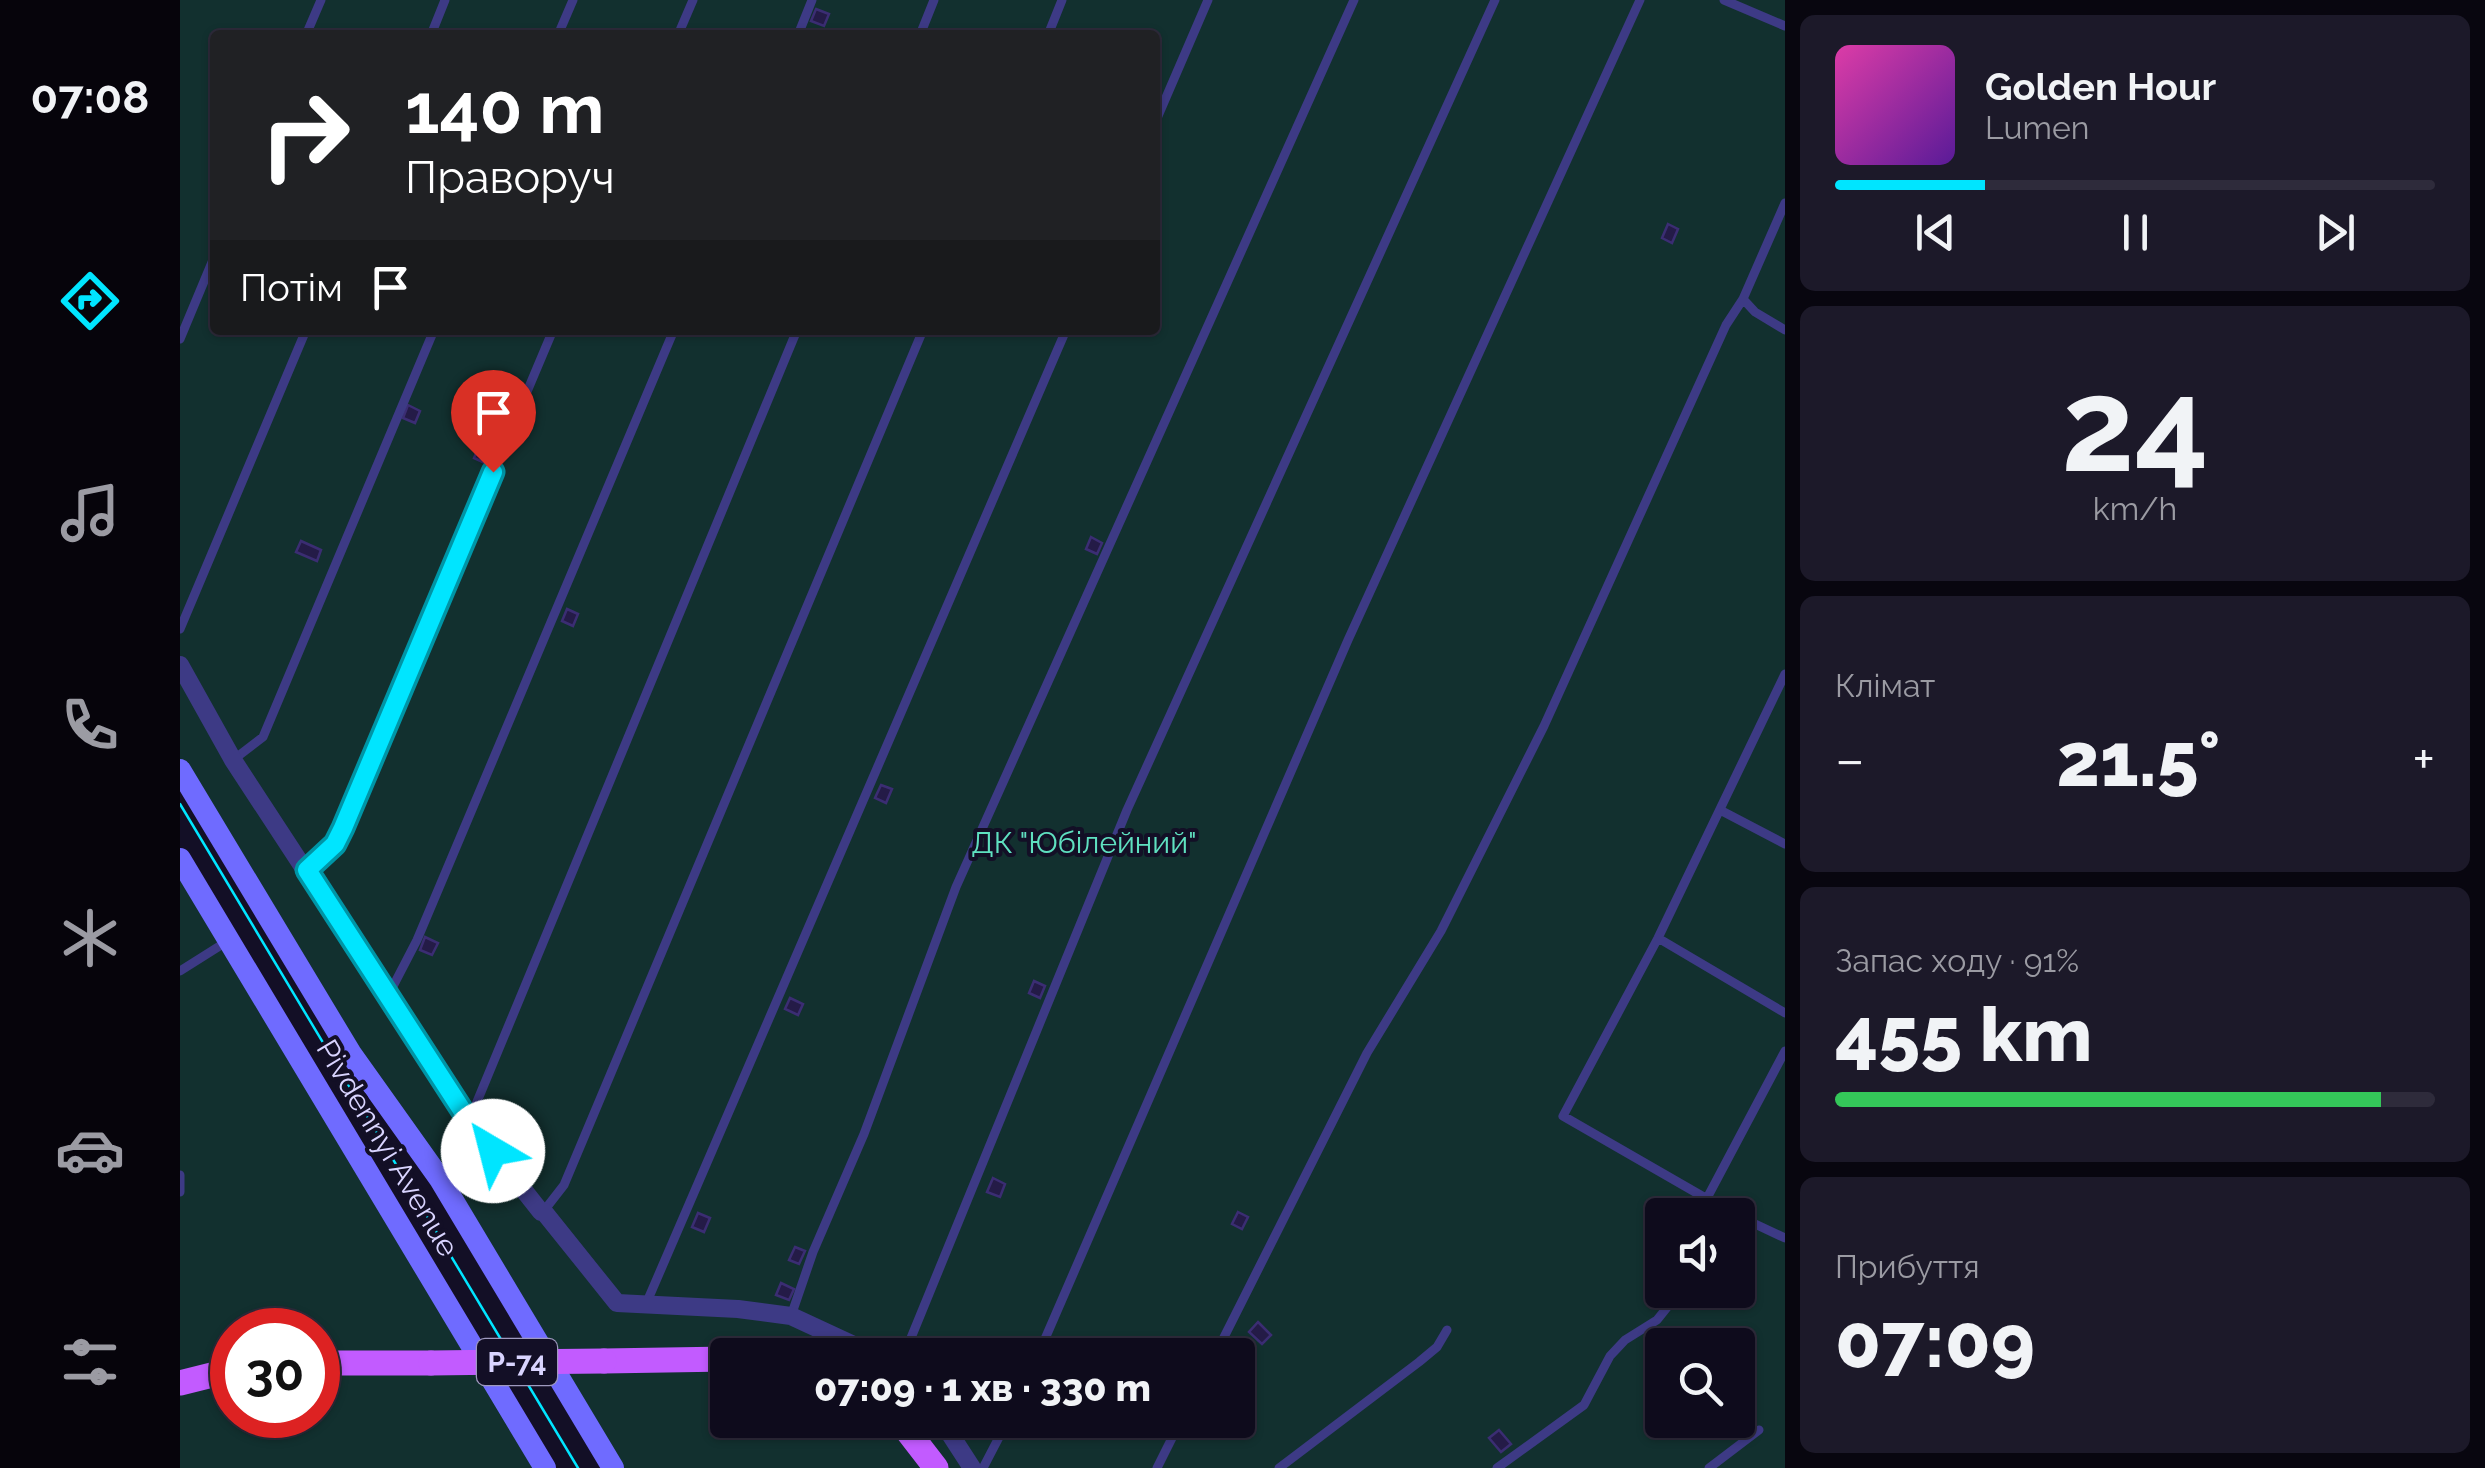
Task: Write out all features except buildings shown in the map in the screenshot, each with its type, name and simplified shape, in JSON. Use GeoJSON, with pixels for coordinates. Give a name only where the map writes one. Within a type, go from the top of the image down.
{"type":"FeatureCollection","features":[{"type":"Feature","properties":{"kind":"main road","name":"Pivdennyi Avenue"},"geometry":{"type":"LineString","coordinates":[[180,770],[351,1054],[440,1179],[613,1468]]}},
{"type":"Feature","properties":{"kind":"main road","name":"Pivdennyi Avenue"},"geometry":{"type":"LineString","coordinates":[[180,858],[546,1468]]}},
{"type":"Feature","properties":{"kind":"main road","name":"Р-74"},"geometry":{"type":"LineString","coordinates":[[340,1363],[710,1359]]}},
{"type":"Feature","properties":{"kind":"main road"},"geometry":{"type":"LineString","coordinates":[[180,1383],[210,1376]]}},
{"type":"Feature","properties":{"kind":"main road"},"geometry":{"type":"LineString","coordinates":[[913,1438],[936,1468]]}},
{"type":"Feature","properties":{"kind":"street"},"geometry":{"type":"LineString","coordinates":[[180,664],[234,760],[469,1121],[618,1303],[791,1316],[838,1338]]}},
{"type":"Feature","properties":{"kind":"street"},"geometry":{"type":"LineString","coordinates":[[952,1438],[972,1468]]}},
{"type":"Feature","properties":{"kind":"lane"},"geometry":{"type":"LineString","coordinates":[[308,30],[321,0]]}},
{"type":"Feature","properties":{"kind":"lane"},"geometry":{"type":"LineString","coordinates":[[433,30],[446,0]]}},
{"type":"Feature","properties":{"kind":"lane"},"geometry":{"type":"LineString","coordinates":[[560,30],[573,0]]}},
{"type":"Feature","properties":{"kind":"lane"},"geometry":{"type":"LineString","coordinates":[[680,30],[693,0]]}},
{"type":"Feature","properties":{"kind":"lane"},"geometry":{"type":"LineString","coordinates":[[800,30],[812,0]]}},
{"type":"Feature","properties":{"kind":"lane"},"geometry":{"type":"LineString","coordinates":[[922,30],[934,0]]}},
{"type":"Feature","properties":{"kind":"lane"},"geometry":{"type":"LineString","coordinates":[[1050,30],[1062,0]]}},
{"type":"Feature","properties":{"kind":"lane"},"geometry":{"type":"LineString","coordinates":[[1160,111],[1208,0]]}},
{"type":"Feature","properties":{"kind":"lane"},"geometry":{"type":"LineString","coordinates":[[791,1316],[956,887],[1354,0]]}},
{"type":"Feature","properties":{"kind":"lane"},"geometry":{"type":"LineString","coordinates":[[911,1338],[1127,810],[1496,0]]}},
{"type":"Feature","properties":{"kind":"lane"},"geometry":{"type":"LineString","coordinates":[[1045,1338],[1348,640],[1640,0]]}},
{"type":"Feature","properties":{"kind":"lane"},"geometry":{"type":"LineString","coordinates":[[1724,0],[1785,26]]}},
{"type":"Feature","properties":{"kind":"lane"},"geometry":{"type":"LineString","coordinates":[[1224,1338],[1367,1053],[1441,931],[1544,726],[1785,203]]}},
{"type":"Feature","properties":{"kind":"lane"},"geometry":{"type":"LineString","coordinates":[[180,339],[210,266]]}},
{"type":"Feature","properties":{"kind":"lane"},"geometry":{"type":"LineString","coordinates":[[1743,299],[1755,312],[1785,330]]}},
{"type":"Feature","properties":{"kind":"lane"},"geometry":{"type":"LineString","coordinates":[[180,629],[304,335]]}},
{"type":"Feature","properties":{"kind":"lane"},"geometry":{"type":"LineString","coordinates":[[234,760],[263,737],[432,335]]}},
{"type":"Feature","properties":{"kind":"lane"},"geometry":{"type":"LineString","coordinates":[[307,870],[335,844],[343,828],[551,335]]}},
{"type":"Feature","properties":{"kind":"lane"},"geometry":{"type":"LineString","coordinates":[[388,996],[418,940],[672,335]]}},
{"type":"Feature","properties":{"kind":"lane"},"geometry":{"type":"LineString","coordinates":[[469,1121],[795,335]]}},
{"type":"Feature","properties":{"kind":"lane"},"geometry":{"type":"LineString","coordinates":[[542,1212],[564,1185],[922,335]]}},
{"type":"Feature","properties":{"kind":"lane"},"geometry":{"type":"LineString","coordinates":[[646,1304],[1064,335]]}},
{"type":"Feature","properties":{"kind":"lane"},"geometry":{"type":"LineString","coordinates":[[1703,1198],[1563,1116],[1658,938],[1785,674]]}},
{"type":"Feature","properties":{"kind":"lane"},"geometry":{"type":"LineString","coordinates":[[1720,810],[1785,844]]}},
{"type":"Feature","properties":{"kind":"lane"},"geometry":{"type":"LineString","coordinates":[[1658,938],[1785,1013]]}},
{"type":"Feature","properties":{"kind":"lane"},"geometry":{"type":"LineString","coordinates":[[180,971],[228,940]]}},
{"type":"Feature","properties":{"kind":"lane"},"geometry":{"type":"LineString","coordinates":[[1707,1198],[1785,1051]]}},
{"type":"Feature","properties":{"kind":"lane"},"geometry":{"type":"LineString","coordinates":[[180,1175],[180,1192]]}},
{"type":"Feature","properties":{"kind":"lane"},"geometry":{"type":"LineString","coordinates":[[1755,1225],[1785,1238]]}},
{"type":"Feature","properties":{"kind":"lane"},"geometry":{"type":"LineString","coordinates":[[1497,1468],[1584,1405],[1610,1356],[1667,1308]]}},
{"type":"Feature","properties":{"kind":"lane"},"geometry":{"type":"LineString","coordinates":[[1280,1468],[1419,1362],[1447,1330]]}},
{"type":"Feature","properties":{"kind":"lane"},"geometry":{"type":"LineString","coordinates":[[1709,1468],[1759,1430]]}},
{"type":"Feature","properties":{"kind":"lane"},"geometry":{"type":"LineString","coordinates":[[983,1468],[999,1438]]}},
{"type":"Feature","properties":{"kind":"lane"},"geometry":{"type":"LineString","coordinates":[[1157,1468],[1173,1438]]}},
{"type":"Feature","properties":{"kind":"green space","name":"ДК \"Юбілейний\""},"geometry":{"type":"Polygon","coordinates":[[[180,0],[1785,0],[1785,1468],[613,1468],[180,770],[180,0]]]}},
{"type":"Feature","properties":{"kind":"green space"},"geometry":{"type":"Polygon","coordinates":[[[180,856],[544,1468],[180,1468],[180,856]]]}},
{"type":"Feature","properties":{"kind":"tram line"},"geometry":{"type":"LineString","coordinates":[[180,804],[578,1468]]}},
{"type":"Feature","properties":{"kind":"route"},"geometry":{"type":"LineString","coordinates":[[493,472],[343,828],[323,858],[307,870],[469,1121],[493,1151]]}}]}
